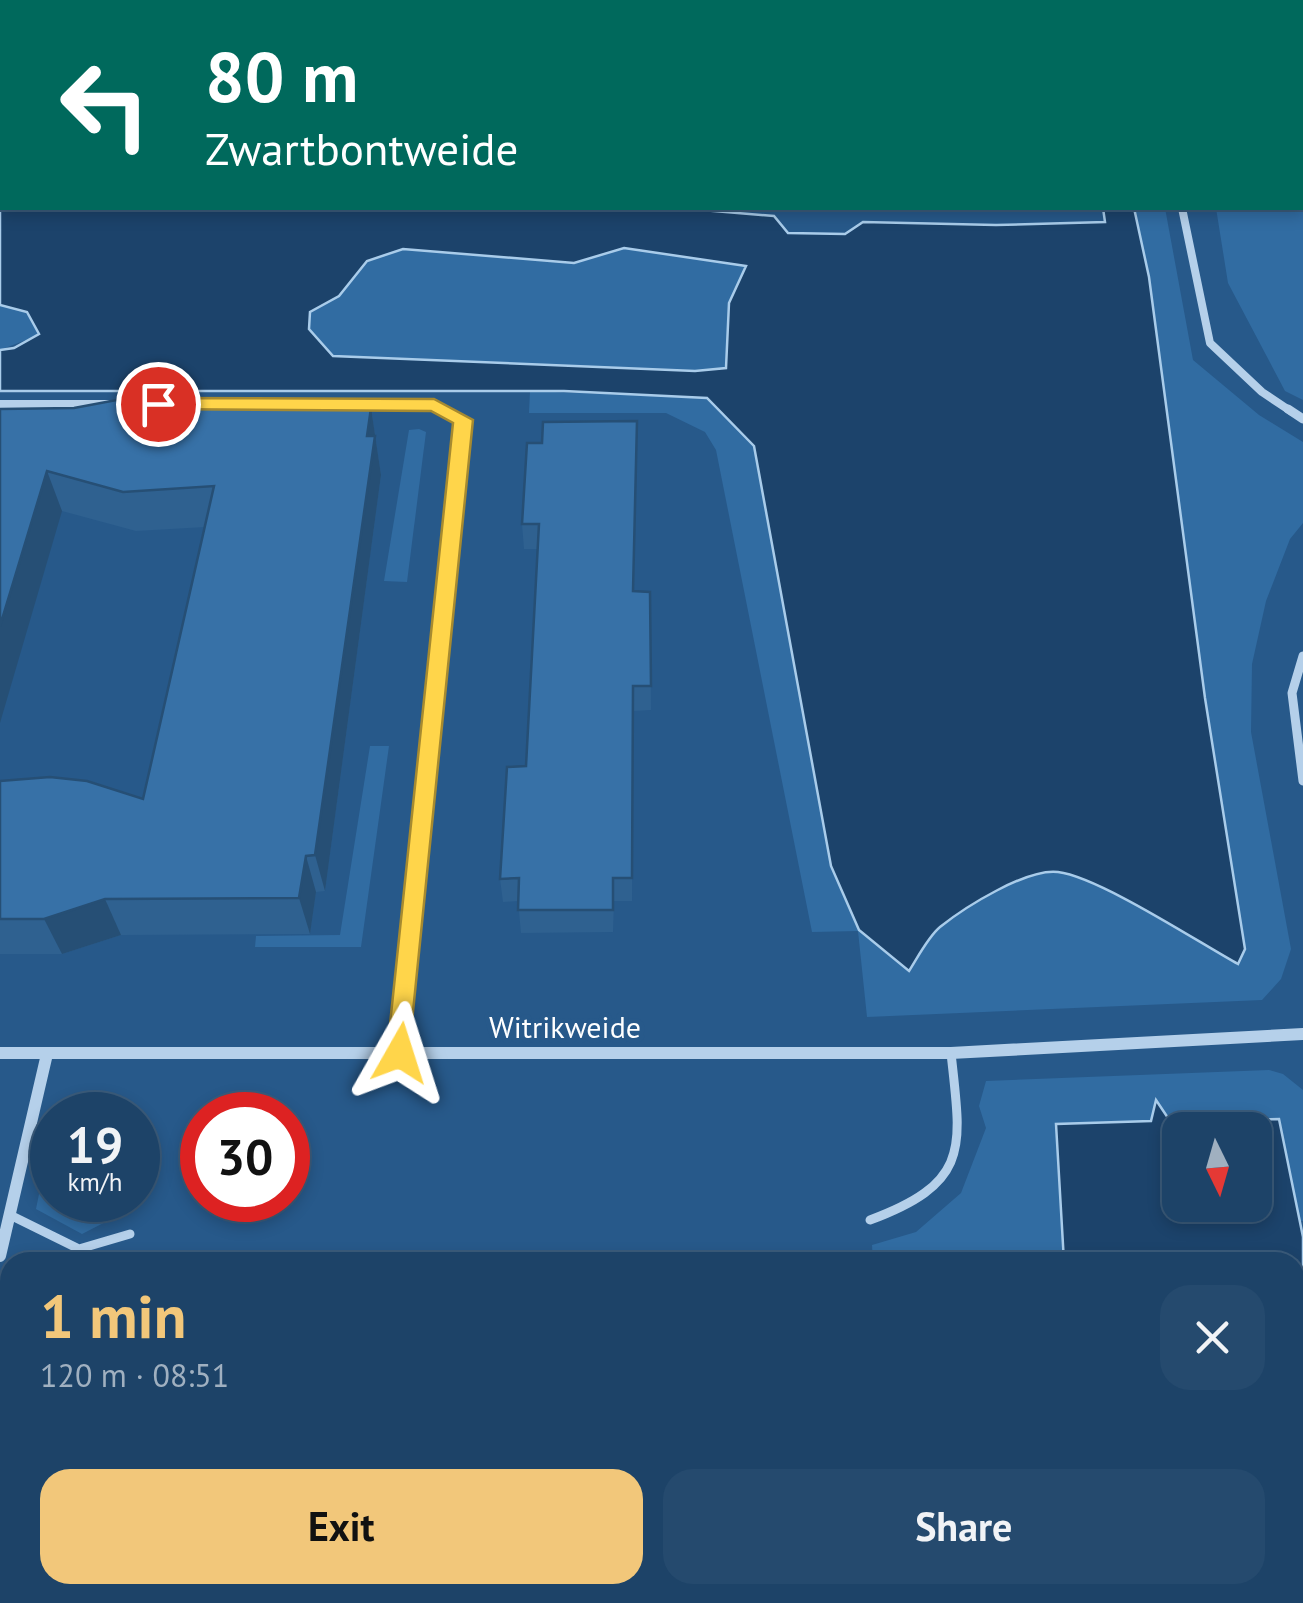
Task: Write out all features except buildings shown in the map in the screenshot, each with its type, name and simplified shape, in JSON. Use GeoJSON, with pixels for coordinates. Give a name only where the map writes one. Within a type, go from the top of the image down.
{"type":"FeatureCollection","features":[{"type":"Feature","properties":{"kind":"street"},"geometry":{"type":"LineString","coordinates":[[1182,210],[1210,343],[1262,392],[1303,419]]}},
{"type":"Feature","properties":{"kind":"street"},"geometry":{"type":"LineString","coordinates":[[0,404],[118,404]]}},
{"type":"Feature","properties":{"kind":"street"},"geometry":{"type":"LineString","coordinates":[[178,404],[434,405],[463,420],[400,1053]]}},
{"type":"Feature","properties":{"kind":"street"},"geometry":{"type":"LineString","coordinates":[[1303,656],[1292,693],[1303,780]]}},
{"type":"Feature","properties":{"kind":"street","name":"Witrikweide"},"geometry":{"type":"LineString","coordinates":[[0,1053],[950,1053],[1303,1034]]}},
{"type":"Feature","properties":{"kind":"street"},"geometry":{"type":"LineString","coordinates":[[1,1252],[47,1054]]}},
{"type":"Feature","properties":{"kind":"lane"},"geometry":{"type":"LineString","coordinates":[[870,1220],[896,1211],[941,1181],[959,1140],[950,1053]]}},
{"type":"Feature","properties":{"kind":"lane"},"geometry":{"type":"LineString","coordinates":[[10,1215],[79,1250],[130,1234]]}},
{"type":"Feature","properties":{"kind":"shaded area"},"geometry":{"type":"Polygon","coordinates":[[[0,210],[702,210],[774,216],[788,233],[845,234],[863,222],[1105,222],[1103,210],[1134,210],[1149,277],[1205,698],[1245,949],[1238,964],[1098,885],[1058,872],[1014,882],[965,909],[936,931],[909,971],[859,930],[831,866],[754,446],[707,398],[564,391],[0,391],[0,350],[14,348],[39,334],[27,312],[0,305],[0,210]],[[624,248],[574,263],[403,249],[367,261],[339,296],[310,312],[309,329],[333,356],[695,371],[726,368],[729,303],[746,266],[624,248]]]}},
{"type":"Feature","properties":{"kind":"shaded area"},"geometry":{"type":"Polygon","coordinates":[[[1135,210],[1165,210],[1193,360],[1259,415],[1303,442],[1303,523],[1290,539],[1266,601],[1252,664],[1251,732],[1291,949],[1281,979],[1262,1000],[867,1017],[858,931],[812,932],[716,450],[705,432],[666,413],[529,413],[530,391],[707,398],[754,446],[859,930],[909,970],[935,932],[958,913],[1012,883],[1059,872],[1122,897],[1238,964],[1245,949],[1205,698],[1149,277],[1135,210]]]}},
{"type":"Feature","properties":{"kind":"shaded area"},"geometry":{"type":"Polygon","coordinates":[[[1216,210],[1303,210],[1303,400],[1285,391],[1228,283],[1216,210]]]}},
{"type":"Feature","properties":{"kind":"shaded area"},"geometry":{"type":"Polygon","coordinates":[[[403,248],[574,263],[624,248],[746,266],[729,303],[726,368],[695,371],[333,356],[309,329],[310,312],[339,296],[367,261],[403,248]]]}},
{"type":"Feature","properties":{"kind":"shaded area"},"geometry":{"type":"Polygon","coordinates":[[[0,305],[27,312],[39,335],[0,350],[0,305]]]}},
{"type":"Feature","properties":{"kind":"shaded area"},"geometry":{"type":"Polygon","coordinates":[[[409,430],[426,432],[407,582],[384,581],[409,430]]]}},
{"type":"Feature","properties":{"kind":"shaded area"},"geometry":{"type":"Polygon","coordinates":[[[370,746],[389,746],[361,947],[255,947],[256,936],[340,935],[370,746]]]}},
{"type":"Feature","properties":{"kind":"shaded area"},"geometry":{"type":"Polygon","coordinates":[[[1269,1070],[1283,1074],[1303,1090],[1303,1221],[1279,1120],[1272,1120],[1272,1112],[1164,1112],[1156,1101],[1151,1121],[1056,1125],[1063,1252],[872,1252],[872,1245],[916,1232],[961,1193],[986,1128],[979,1106],[986,1081],[1269,1070]]]}},
{"type":"Feature","properties":{"kind":"shaded area"},"geometry":{"type":"Polygon","coordinates":[[[1156,1100],[1164,1112],[1162,1222],[1272,1222],[1272,1119],[1279,1119],[1303,1252],[1063,1252],[1056,1124],[1151,1121],[1156,1100]]]}},
{"type":"Feature","properties":{"kind":"shaded area"},"geometry":{"type":"Polygon","coordinates":[[[60,1222],[105,1222],[82,1234],[60,1222]]]}},
{"type":"Feature","properties":{"kind":"route"},"geometry":{"type":"LineString","coordinates":[[158,404],[434,405],[463,420],[400,1053]]}}]}
